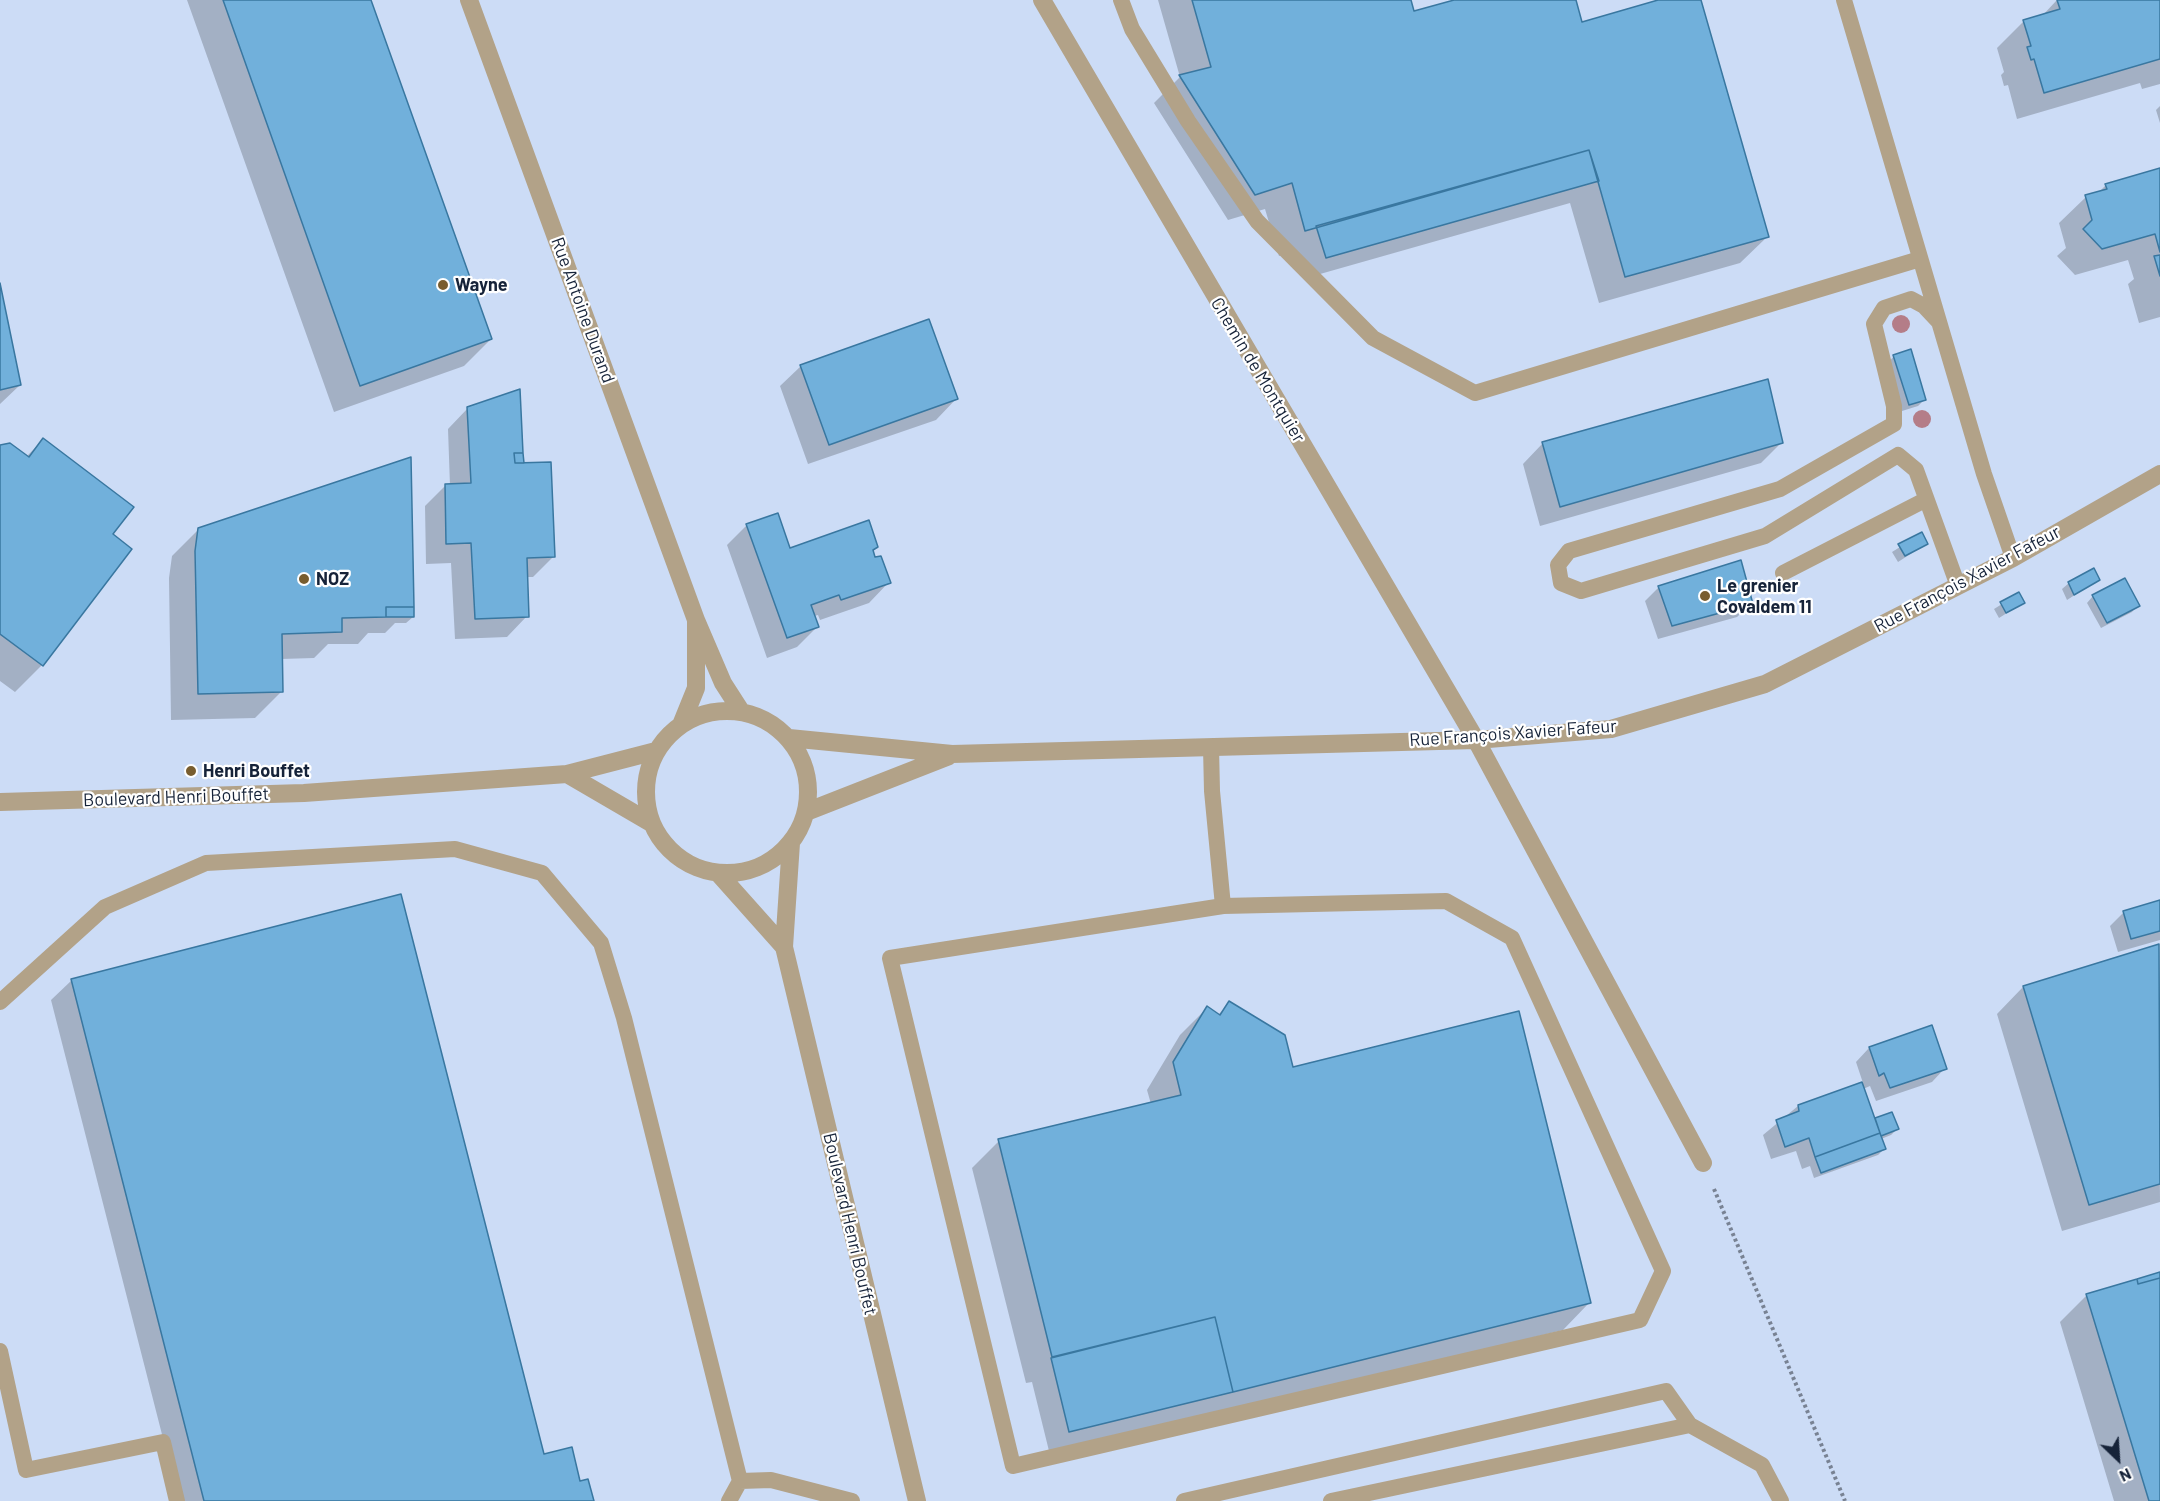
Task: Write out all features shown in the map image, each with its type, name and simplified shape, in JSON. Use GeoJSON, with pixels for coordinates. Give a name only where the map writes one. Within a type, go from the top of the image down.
{"type":"FeatureCollection","features":[{"type":"Feature","properties":{"kind":"street","name":"Rue Antoine Durand"},"geometry":{"type":"LineString","coordinates":[[469,0],[696,620],[723,683],[741,711]]}},
{"type":"Feature","properties":{"kind":"street","name":"Chemin de Montquier"},"geometry":{"type":"LineString","coordinates":[[1042,0],[1476,740],[1703,1163]]}},
{"type":"Feature","properties":{"kind":"street","name":"Rue François Xavier Fafeur"},"geometry":{"type":"LineString","coordinates":[[789,738],[952,754],[1476,740],[1611,729],[1765,684],[2013,558],[2160,474]]}},
{"type":"Feature","properties":{"kind":"street"},"geometry":{"type":"LineString","coordinates":[[681,724],[699,715],[720,710],[741,711],[767,721],[789,738],[803,761],[808,786],[806,812],[790,843],[770,861],[746,871],[718,873],[697,868],[678,857],[663,842],[651,823],[646,799],[647,783],[656,751],[681,724],[696,688],[696,620]]}},
{"type":"Feature","properties":{"kind":"street","name":"Boulevard Henri Bouffet"},"geometry":{"type":"LineString","coordinates":[[0,802],[304,793],[567,774],[656,751]]}},
{"type":"Feature","properties":{"kind":"street","name":"Rue François Xavier Fafeur"},"geometry":{"type":"LineString","coordinates":[[806,812],[952,754]]}},
{"type":"Feature","properties":{"kind":"street"},"geometry":{"type":"LineString","coordinates":[[567,774],[651,823]]}},
{"type":"Feature","properties":{"kind":"street","name":"Boulevard Henri Bouffet"},"geometry":{"type":"LineString","coordinates":[[790,843],[784,947],[916,1501]]}},
{"type":"Feature","properties":{"kind":"street","name":"Boulevard Henri Bouffet"},"geometry":{"type":"LineString","coordinates":[[718,873],[784,947]]}},
{"type":"Feature","properties":{"kind":"lane"},"geometry":{"type":"LineString","coordinates":[[1122,0],[1132,29],[1183,112],[1257,221],[1373,338],[1474,393],[1920,259]]}},
{"type":"Feature","properties":{"kind":"lane"},"geometry":{"type":"LineString","coordinates":[[1844,0],[1984,474],[2013,558]]}},
{"type":"Feature","properties":{"kind":"lane"},"geometry":{"type":"LineString","coordinates":[[1939,322],[1924,306],[1911,299],[1884,308],[1874,324],[1894,406],[1894,424],[1780,489],[1569,551],[1558,565],[1561,583],[1581,591],[1765,536],[1898,455],[1916,470],[1958,586]]}},
{"type":"Feature","properties":{"kind":"lane"},"geometry":{"type":"LineString","coordinates":[[1783,573],[1925,500]]}},
{"type":"Feature","properties":{"kind":"lane"},"geometry":{"type":"LineString","coordinates":[[1211,747],[1212,791],[1223,906]]}},
{"type":"Feature","properties":{"kind":"lane"},"geometry":{"type":"LineString","coordinates":[[0,1002],[105,907],[206,863],[455,849],[542,873],[601,944],[624,1018],[740,1481],[729,1501]]}},
{"type":"Feature","properties":{"kind":"lane"},"geometry":{"type":"LineString","coordinates":[[1446,901],[1512,938],[1663,1271],[1640,1320],[1013,1466],[890,958],[1223,906],[1446,901]]}},
{"type":"Feature","properties":{"kind":"lane"},"geometry":{"type":"LineString","coordinates":[[0,1351],[26,1470],[163,1442],[177,1501]]}},
{"type":"Feature","properties":{"kind":"lane"},"geometry":{"type":"LineString","coordinates":[[1184,1501],[1666,1391],[1690,1425],[1762,1465],[1781,1501]]}},
{"type":"Feature","properties":{"kind":"lane"},"geometry":{"type":"LineString","coordinates":[[1331,1501],[1355,1498],[1690,1425]]}},
{"type":"Feature","properties":{"kind":"lane"},"geometry":{"type":"LineString","coordinates":[[740,1481],[771,1480],[852,1501]]}},
{"type":"Feature","properties":{"kind":"path"},"geometry":{"type":"LineString","coordinates":[[1703,1163],[1845,1501]]}},
{"type":"Feature","properties":{"kind":"shaded area"},"geometry":{"type":"Polygon","coordinates":[[[0,0],[2160,0],[2160,1501],[0,1501],[0,0]]]}},
{"type":"Feature","properties":{"kind":"building"},"geometry":{"type":"Polygon","coordinates":[[[223,0],[371,0],[492,339],[360,386],[223,0]]]}},
{"type":"Feature","properties":{"kind":"building"},"geometry":{"type":"Polygon","coordinates":[[[1192,0],[1411,0],[1414,11],[1454,0],[1576,0],[1582,22],[1658,0],[1701,0],[1769,237],[1625,277],[1589,150],[1305,231],[1292,183],[1255,195],[1179,75],[1211,67],[1192,0]]]}},
{"type":"Feature","properties":{"kind":"building"},"geometry":{"type":"Polygon","coordinates":[[[2057,0],[2160,0],[2160,59],[2044,93],[2034,59],[2031,60],[2027,47],[2031,46],[2023,20],[2060,9],[2057,0]]]}},
{"type":"Feature","properties":{"kind":"building"},"geometry":{"type":"Polygon","coordinates":[[[1589,150],[1599,181],[1326,258],[1316,226],[1589,150]]]}},
{"type":"Feature","properties":{"kind":"building"},"geometry":{"type":"Polygon","coordinates":[[[2160,168],[2160,252],[2155,234],[2102,249],[2083,229],[2092,220],[2085,195],[2107,189],[2105,184],[2160,168]]]}},
{"type":"Feature","properties":{"kind":"building"},"geometry":{"type":"Polygon","coordinates":[[[2160,255],[2160,276],[2154,256],[2160,255]]]}},
{"type":"Feature","properties":{"kind":"building"},"geometry":{"type":"Polygon","coordinates":[[[0,283],[21,385],[0,390],[0,283]]]}},
{"type":"Feature","properties":{"kind":"building"},"geometry":{"type":"Polygon","coordinates":[[[929,319],[958,399],[829,445],[800,365],[929,319]]]}},
{"type":"Feature","properties":{"kind":"building"},"geometry":{"type":"Polygon","coordinates":[[[1911,349],[1926,400],[1909,405],[1893,355],[1911,349]]]}},
{"type":"Feature","properties":{"kind":"building"},"geometry":{"type":"Polygon","coordinates":[[[1768,379],[1783,443],[1560,507],[1542,442],[1768,379]]]}},
{"type":"Feature","properties":{"kind":"building"},"geometry":{"type":"Polygon","coordinates":[[[520,389],[523,453],[514,453],[515,463],[551,462],[555,557],[527,558],[529,617],[475,619],[471,543],[446,544],[445,484],[471,483],[467,407],[520,389]]]}},
{"type":"Feature","properties":{"kind":"building"},"geometry":{"type":"Polygon","coordinates":[[[43,438],[134,507],[113,534],[132,549],[43,666],[0,634],[0,445],[10,443],[29,457],[43,438]]]}},
{"type":"Feature","properties":{"kind":"building"},"geometry":{"type":"Polygon","coordinates":[[[514,453],[523,453],[524,463],[515,463],[514,453]]]}},
{"type":"Feature","properties":{"kind":"building","name":"NOZ"},"geometry":{"type":"Polygon","coordinates":[[[411,457],[414,607],[386,607],[386,617],[342,618],[342,632],[282,634],[283,692],[198,694],[195,551],[198,528],[411,457]]]}},
{"type":"Feature","properties":{"kind":"building"},"geometry":{"type":"Polygon","coordinates":[[[778,513],[790,548],[869,520],[878,547],[873,550],[875,557],[881,556],[891,583],[841,600],[839,595],[811,605],[819,627],[787,638],[746,524],[778,513]]]}},
{"type":"Feature","properties":{"kind":"building"},"geometry":{"type":"Polygon","coordinates":[[[1922,532],[1928,544],[1905,556],[1898,544],[1922,532]]]}},
{"type":"Feature","properties":{"kind":"building"},"geometry":{"type":"Polygon","coordinates":[[[1741,560],[1753,604],[1672,626],[1658,586],[1741,560]]]}},
{"type":"Feature","properties":{"kind":"building"},"geometry":{"type":"Polygon","coordinates":[[[2094,568],[2100,580],[2074,595],[2068,582],[2094,568]]]}},
{"type":"Feature","properties":{"kind":"building"},"geometry":{"type":"Polygon","coordinates":[[[2125,578],[2140,606],[2107,623],[2092,595],[2125,578]]]}},
{"type":"Feature","properties":{"kind":"building"},"geometry":{"type":"Polygon","coordinates":[[[2019,592],[2025,603],[2006,613],[2000,602],[2019,592]]]}},
{"type":"Feature","properties":{"kind":"building"},"geometry":{"type":"Polygon","coordinates":[[[386,607],[414,607],[414,617],[386,617],[386,607]]]}},
{"type":"Feature","properties":{"kind":"building"},"geometry":{"type":"Polygon","coordinates":[[[401,894],[544,1454],[572,1447],[580,1481],[588,1479],[594,1501],[204,1501],[71,979],[401,894]]]}},
{"type":"Feature","properties":{"kind":"building"},"geometry":{"type":"Polygon","coordinates":[[[2160,900],[2160,931],[2131,939],[2123,911],[2160,900]]]}},
{"type":"Feature","properties":{"kind":"building"},"geometry":{"type":"Polygon","coordinates":[[[2159,944],[2160,1184],[2089,1205],[2023,986],[2159,944]]]}},
{"type":"Feature","properties":{"kind":"building"},"geometry":{"type":"Polygon","coordinates":[[[1229,1001],[1285,1035],[1293,1067],[1519,1011],[1591,1303],[1233,1392],[1215,1317],[1052,1357],[998,1139],[1181,1095],[1173,1062],[1207,1006],[1220,1015],[1229,1001]]]}},
{"type":"Feature","properties":{"kind":"building"},"geometry":{"type":"Polygon","coordinates":[[[1932,1025],[1947,1069],[1890,1088],[1884,1073],[1879,1076],[1869,1047],[1932,1025]]]}},
{"type":"Feature","properties":{"kind":"building"},"geometry":{"type":"Polygon","coordinates":[[[1862,1082],[1880,1133],[1815,1157],[1809,1138],[1785,1147],[1776,1120],[1799,1111],[1798,1105],[1862,1082]]]}},
{"type":"Feature","properties":{"kind":"building"},"geometry":{"type":"Polygon","coordinates":[[[1892,1112],[1899,1129],[1881,1136],[1875,1118],[1892,1112]]]}},
{"type":"Feature","properties":{"kind":"building"},"geometry":{"type":"Polygon","coordinates":[[[1880,1133],[1886,1149],[1821,1173],[1815,1157],[1880,1133]]]}},
{"type":"Feature","properties":{"kind":"building"},"geometry":{"type":"Polygon","coordinates":[[[2160,1272],[2160,1278],[2138,1284],[2137,1279],[2160,1272]]]}},
{"type":"Feature","properties":{"kind":"building"},"geometry":{"type":"Polygon","coordinates":[[[2160,1278],[2160,1501],[2149,1501],[2086,1294],[2137,1279],[2138,1284],[2160,1278]]]}},
{"type":"Feature","properties":{"kind":"building"},"geometry":{"type":"Polygon","coordinates":[[[1215,1317],[1233,1392],[1069,1432],[1051,1358],[1215,1317]]]}},
{"type":"Feature","properties":{"kind":"place","name":"Wayne"},"geometry":{"type":"Point","coordinates":[443,285]}},
{"type":"Feature","properties":{"kind":"place","name":"NOZ"},"geometry":{"type":"Point","coordinates":[304,579]}},
{"type":"Feature","properties":{"kind":"place","name":"Le grenier Covaldem 11"},"geometry":{"type":"Point","coordinates":[1705,596]}},
{"type":"Feature","properties":{"kind":"place","name":"Henri Bouffet"},"geometry":{"type":"Point","coordinates":[191,771]}}]}
